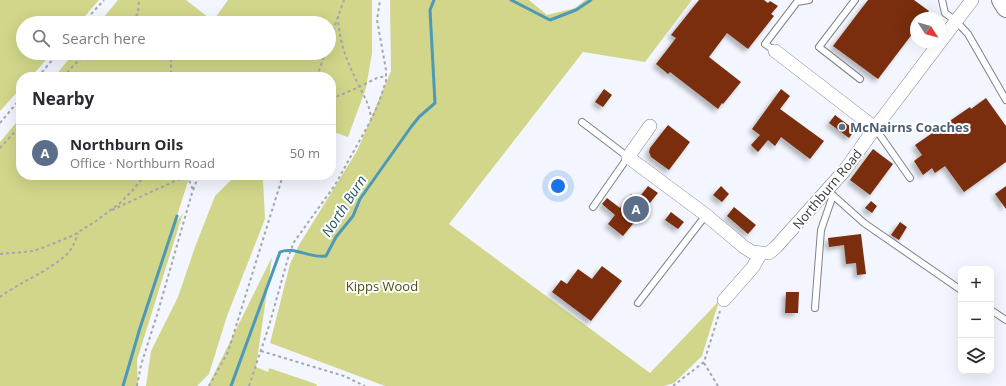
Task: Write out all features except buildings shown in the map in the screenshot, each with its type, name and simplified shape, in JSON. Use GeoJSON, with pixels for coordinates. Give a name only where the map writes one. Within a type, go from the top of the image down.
{"type":"FeatureCollection","features":[{"type":"Feature","properties":{"kind":"main road"},"geometry":{"type":"LineString","coordinates":[[1001,0],[1006,8]]}},
{"type":"Feature","properties":{"kind":"street","name":"Northburn Road"},"geometry":{"type":"LineString","coordinates":[[761,253],[769,253],[776,247],[830,193],[875,128],[972,0]]}},
{"type":"Feature","properties":{"kind":"street"},"geometry":{"type":"LineString","coordinates":[[774,51],[875,128]]}},
{"type":"Feature","properties":{"kind":"street"},"geometry":{"type":"LineString","coordinates":[[650,126],[628,157],[706,215],[744,247],[752,252],[761,253],[753,267],[724,300]]}},
{"type":"Feature","properties":{"kind":"lane"},"geometry":{"type":"LineString","coordinates":[[774,51],[766,44],[797,2],[809,0]]}},
{"type":"Feature","properties":{"kind":"lane"},"geometry":{"type":"LineString","coordinates":[[855,0],[819,47],[860,79]]}},
{"type":"Feature","properties":{"kind":"lane"},"geometry":{"type":"LineString","coordinates":[[942,0],[946,13],[968,34],[1006,100]]}},
{"type":"Feature","properties":{"kind":"lane"},"geometry":{"type":"LineString","coordinates":[[582,122],[628,157],[593,207]]}},
{"type":"Feature","properties":{"kind":"lane"},"geometry":{"type":"LineString","coordinates":[[875,128],[910,178]]}},
{"type":"Feature","properties":{"kind":"lane"},"geometry":{"type":"LineString","coordinates":[[815,308],[821,230],[830,193],[864,223],[958,288]]}},
{"type":"Feature","properties":{"kind":"lane"},"geometry":{"type":"LineString","coordinates":[[638,303],[706,215]]}},
{"type":"Feature","properties":{"kind":"lane"},"geometry":{"type":"LineString","coordinates":[[994,312],[1006,320]]}},
{"type":"Feature","properties":{"kind":"path"},"geometry":{"type":"LineString","coordinates":[[89,16],[104,0]]}},
{"type":"Feature","properties":{"kind":"path"},"geometry":{"type":"LineString","coordinates":[[135,16],[138,14],[139,0]]}},
{"type":"Feature","properties":{"kind":"path"},"geometry":{"type":"LineString","coordinates":[[336,22],[344,0]]}},
{"type":"Feature","properties":{"kind":"path"},"geometry":{"type":"LineString","coordinates":[[249,386],[294,242],[335,185],[378,105],[386,76],[377,20],[380,0]]}},
{"type":"Feature","properties":{"kind":"path"},"geometry":{"type":"LineString","coordinates":[[338,16],[342,49],[368,104],[371,120]]}},
{"type":"Feature","properties":{"kind":"path"},"geometry":{"type":"LineString","coordinates":[[42,72],[52,60]]}},
{"type":"Feature","properties":{"kind":"path"},"geometry":{"type":"LineString","coordinates":[[68,72],[80,60]]}},
{"type":"Feature","properties":{"kind":"path"},"geometry":{"type":"LineString","coordinates":[[171,72],[172,60]]}},
{"type":"Feature","properties":{"kind":"path"},"geometry":{"type":"LineString","coordinates":[[319,72],[323,60]]}},
{"type":"Feature","properties":{"kind":"path"},"geometry":{"type":"LineString","coordinates":[[336,97],[377,78],[386,76]]}},
{"type":"Feature","properties":{"kind":"path"},"geometry":{"type":"LineString","coordinates":[[0,123],[16,104]]}},
{"type":"Feature","properties":{"kind":"path"},"geometry":{"type":"LineString","coordinates":[[0,148],[16,130]]}},
{"type":"Feature","properties":{"kind":"path"},"geometry":{"type":"LineString","coordinates":[[0,254],[34,251],[72,236],[106,214],[132,191],[141,180]]}},
{"type":"Feature","properties":{"kind":"path"},"geometry":{"type":"LineString","coordinates":[[106,214],[175,180]]}},
{"type":"Feature","properties":{"kind":"path"},"geometry":{"type":"LineString","coordinates":[[189,180],[193,190]]}},
{"type":"Feature","properties":{"kind":"path"},"geometry":{"type":"LineString","coordinates":[[137,386],[141,365],[197,180]]}},
{"type":"Feature","properties":{"kind":"path"},"geometry":{"type":"LineString","coordinates":[[209,386],[228,352],[281,180]]}},
{"type":"Feature","properties":{"kind":"path"},"geometry":{"type":"LineString","coordinates":[[0,297],[67,255],[74,245],[79,232]]}},
{"type":"Feature","properties":{"kind":"path"},"geometry":{"type":"LineString","coordinates":[[673,386],[704,362],[724,300]]}},
{"type":"Feature","properties":{"kind":"path"},"geometry":{"type":"LineString","coordinates":[[261,351],[344,376],[365,386]]}},
{"type":"Feature","properties":{"kind":"path"},"geometry":{"type":"LineString","coordinates":[[704,362],[718,386]]}},
{"type":"Feature","properties":{"kind":"green space"},"geometry":{"type":"Polygon","coordinates":[[[0,0],[99,0],[85,16],[16,16],[16,60],[46,60],[35,72],[16,72],[16,93],[0,111],[0,0]]]}},
{"type":"Feature","properties":{"kind":"green space"},"geometry":{"type":"Polygon","coordinates":[[[118,0],[186,0],[207,16],[105,16],[118,0]]]}},
{"type":"Feature","properties":{"kind":"green space"},"geometry":{"type":"Polygon","coordinates":[[[228,0],[372,0],[372,53],[366,88],[348,137],[336,133],[336,72],[58,72],[68,60],[336,60],[336,16],[217,16],[228,0]]]}},
{"type":"Feature","properties":{"kind":"green space","name":"Kipps Wood"},"geometry":{"type":"Polygon","coordinates":[[[390,0],[529,0],[547,15],[575,8],[585,0],[692,0],[645,62],[583,52],[449,224],[650,373],[719,301],[702,356],[674,383],[664,386],[385,386],[270,343],[290,264],[299,245],[357,151],[391,71],[390,0]]]}},
{"type":"Feature","properties":{"kind":"green space"},"geometry":{"type":"Polygon","coordinates":[[[16,123],[16,180],[188,180],[174,225],[183,213],[137,360],[138,386],[0,386],[0,142],[16,123]]]}},
{"type":"Feature","properties":{"kind":"green space"},"geometry":{"type":"Polygon","coordinates":[[[231,180],[263,180],[265,219],[227,316],[209,374],[197,386],[146,386],[151,351],[178,297],[195,247],[215,196],[231,180]]]}},
{"type":"Feature","properties":{"kind":"green space"},"geometry":{"type":"Polygon","coordinates":[[[272,257],[256,367],[268,372],[269,368],[316,384],[317,386],[208,386],[272,257]]]}},
{"type":"Feature","properties":{"kind":"waterway","name":"North Burn"},"geometry":{"type":"LineString","coordinates":[[231,386],[280,252],[297,251],[315,256],[326,256],[336,237],[353,216],[360,199],[411,127],[419,117],[435,103],[430,10],[434,0]]}},
{"type":"Feature","properties":{"kind":"waterway"},"geometry":{"type":"LineString","coordinates":[[511,0],[550,20],[576,10],[591,0]]}},
{"type":"Feature","properties":{"kind":"waterway"},"geometry":{"type":"LineString","coordinates":[[123,386],[140,328],[177,216]]}},
{"type":"Feature","properties":{"kind":"place","name":"McNairns Coaches"},"geometry":{"type":"Point","coordinates":[842,127]}},
{"type":"Feature","properties":{"kind":"place","name":"Northburn Oils"},"geometry":{"type":"Point","coordinates":[636,209]}}]}
